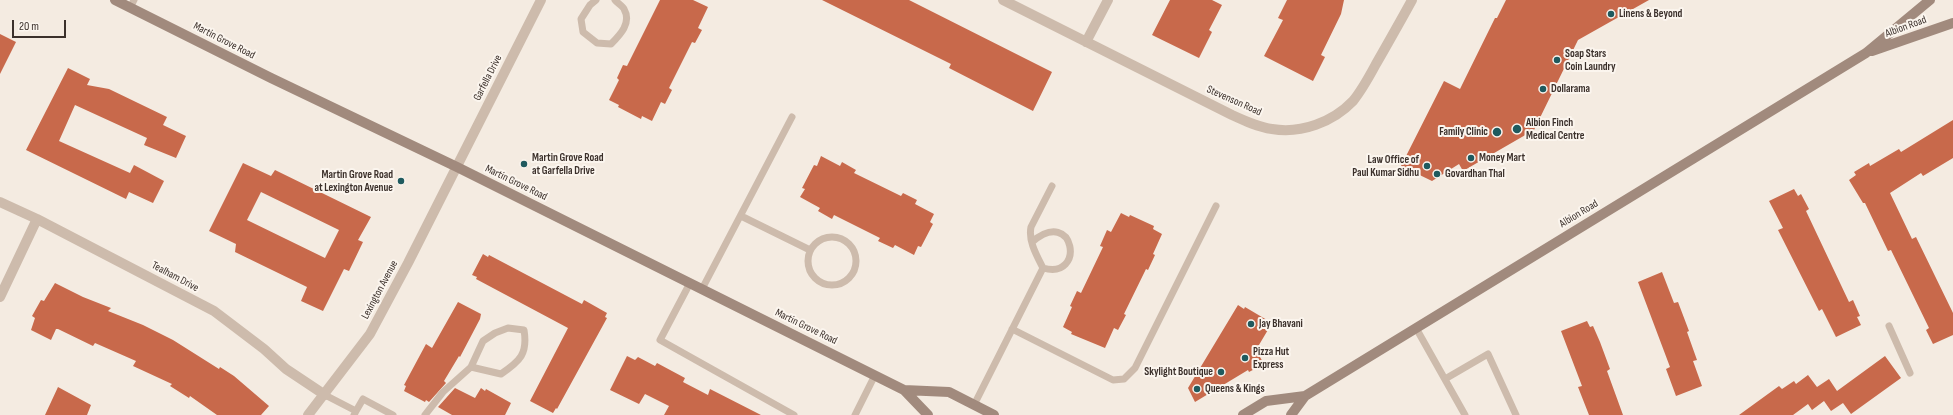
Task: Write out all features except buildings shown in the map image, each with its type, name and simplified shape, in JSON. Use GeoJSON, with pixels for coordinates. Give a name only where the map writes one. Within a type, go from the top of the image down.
{"type":"FeatureCollection","features":[{"type":"Feature","properties":{"kind":"main road","name":"Martin Grove Road"},"geometry":{"type":"LineString","coordinates":[[115,0],[132,4],[271,78],[457,167],[904,390],[928,415]]}},
{"type":"Feature","properties":{"kind":"main road","name":"Albion Road"},"geometry":{"type":"LineString","coordinates":[[1290,415],[1305,396],[1866,53],[1930,0]]}},
{"type":"Feature","properties":{"kind":"main road","name":"Albion Road"},"geometry":{"type":"LineString","coordinates":[[1866,53],[1953,23]]}},
{"type":"Feature","properties":{"kind":"main road","name":"Martin Grove Road"},"geometry":{"type":"LineString","coordinates":[[904,390],[949,392],[994,415]]}},
{"type":"Feature","properties":{"kind":"main road","name":"Albion Road"},"geometry":{"type":"LineString","coordinates":[[1243,415],[1266,401],[1305,396]]}},
{"type":"Feature","properties":{"kind":"street","name":"Garfella Drive"},"geometry":{"type":"LineString","coordinates":[[457,167],[541,0]]}},
{"type":"Feature","properties":{"kind":"street","name":"Stevenson Road"},"geometry":{"type":"LineString","coordinates":[[1003,0],[1239,118],[1272,129],[1291,131],[1307,128],[1323,122],[1338,113],[1353,100],[1365,84],[1412,0]]}},
{"type":"Feature","properties":{"kind":"street"},"geometry":{"type":"LineString","coordinates":[[1086,42],[1108,0]]}},
{"type":"Feature","properties":{"kind":"street","name":"Lexington Avenue"},"geometry":{"type":"LineString","coordinates":[[308,415],[325,395],[370,334],[457,167]]}},
{"type":"Feature","properties":{"kind":"street","name":"Tealham Drive"},"geometry":{"type":"LineString","coordinates":[[0,202],[37,219],[214,311],[264,349],[286,369],[325,395]]}},
{"type":"Feature","properties":{"kind":"street"},"geometry":{"type":"LineString","coordinates":[[0,297],[37,219]]}},
{"type":"Feature","properties":{"kind":"lane"},"geometry":{"type":"LineString","coordinates":[[596,0],[590,4],[581,18],[583,32],[597,43],[612,44],[623,32],[626,21],[624,9],[615,0]]}},
{"type":"Feature","properties":{"kind":"lane"},"geometry":{"type":"LineString","coordinates":[[702,289],[792,118]]}},
{"type":"Feature","properties":{"kind":"lane"},"geometry":{"type":"LineString","coordinates":[[974,405],[1043,268],[1029,235],[1031,227],[1052,186]]}},
{"type":"Feature","properties":{"kind":"lane"},"geometry":{"type":"LineString","coordinates":[[1012,329],[1113,380],[1124,379],[1135,368],[1216,206]]}},
{"type":"Feature","properties":{"kind":"lane"},"geometry":{"type":"LineString","coordinates":[[741,216],[810,250]]}},
{"type":"Feature","properties":{"kind":"lane"},"geometry":{"type":"LineString","coordinates":[[1032,242],[1040,235],[1053,231],[1059,233],[1068,241],[1071,253],[1066,264],[1055,270],[1043,268]]}},
{"type":"Feature","properties":{"kind":"lane"},"geometry":{"type":"LineString","coordinates":[[837,237],[844,239],[855,250],[856,265],[854,273],[841,284],[825,284],[817,280],[812,274],[809,266],[810,250],[822,239],[837,237]]}},
{"type":"Feature","properties":{"kind":"lane"},"geometry":{"type":"LineString","coordinates":[[690,283],[660,340],[794,415]]}},
{"type":"Feature","properties":{"kind":"lane"},"geometry":{"type":"LineString","coordinates":[[1889,326],[1910,373]]}},
{"type":"Feature","properties":{"kind":"lane"},"geometry":{"type":"LineString","coordinates":[[425,415],[443,392],[471,367],[483,341],[495,333],[508,328],[524,330],[526,343],[524,350],[521,358],[510,368],[501,374],[471,367]]}},
{"type":"Feature","properties":{"kind":"lane"},"geometry":{"type":"LineString","coordinates":[[1416,328],[1465,415]]}},
{"type":"Feature","properties":{"kind":"lane"},"geometry":{"type":"LineString","coordinates":[[1445,379],[1488,354],[1516,415]]}},
{"type":"Feature","properties":{"kind":"lane"},"geometry":{"type":"LineString","coordinates":[[855,415],[874,375]]}},
{"type":"Feature","properties":{"kind":"lane"},"geometry":{"type":"LineString","coordinates":[[325,395],[354,413],[364,399],[393,415]]}},
{"type":"Feature","properties":{"kind":"place","name":"Linens & Beyond"},"geometry":{"type":"Point","coordinates":[1611,14]}},
{"type":"Feature","properties":{"kind":"place","name":"Soap Stars Coin Laundry"},"geometry":{"type":"Point","coordinates":[1557,60]}},
{"type":"Feature","properties":{"kind":"place","name":"Dollarama"},"geometry":{"type":"Point","coordinates":[1543,89]}},
{"type":"Feature","properties":{"kind":"place","name":"Albion Finch Medical Centre"},"geometry":{"type":"Point","coordinates":[1517,129]}},
{"type":"Feature","properties":{"kind":"place","name":"Family Clinic"},"geometry":{"type":"Point","coordinates":[1497,132]}},
{"type":"Feature","properties":{"kind":"place","name":"Money Mart"},"geometry":{"type":"Point","coordinates":[1471,158]}},
{"type":"Feature","properties":{"kind":"place","name":"Martin Grove Road at Garfella Drive"},"geometry":{"type":"Point","coordinates":[524,164]}},
{"type":"Feature","properties":{"kind":"place","name":"Law Office of Paul Kumar Sidhu"},"geometry":{"type":"Point","coordinates":[1427,166]}},
{"type":"Feature","properties":{"kind":"place","name":"Govardhan Thal"},"geometry":{"type":"Point","coordinates":[1437,174]}},
{"type":"Feature","properties":{"kind":"place","name":"Martin Grove Road at Lexington Avenue"},"geometry":{"type":"Point","coordinates":[401,181]}},
{"type":"Feature","properties":{"kind":"place","name":"Jay Bhavani"},"geometry":{"type":"Point","coordinates":[1251,324]}},
{"type":"Feature","properties":{"kind":"place","name":"Pizza Hut Express"},"geometry":{"type":"Point","coordinates":[1245,358]}},
{"type":"Feature","properties":{"kind":"place","name":"Skylight Boutique"},"geometry":{"type":"Point","coordinates":[1221,372]}},
{"type":"Feature","properties":{"kind":"place","name":"Queens & Kings"},"geometry":{"type":"Point","coordinates":[1197,389]}}]}
